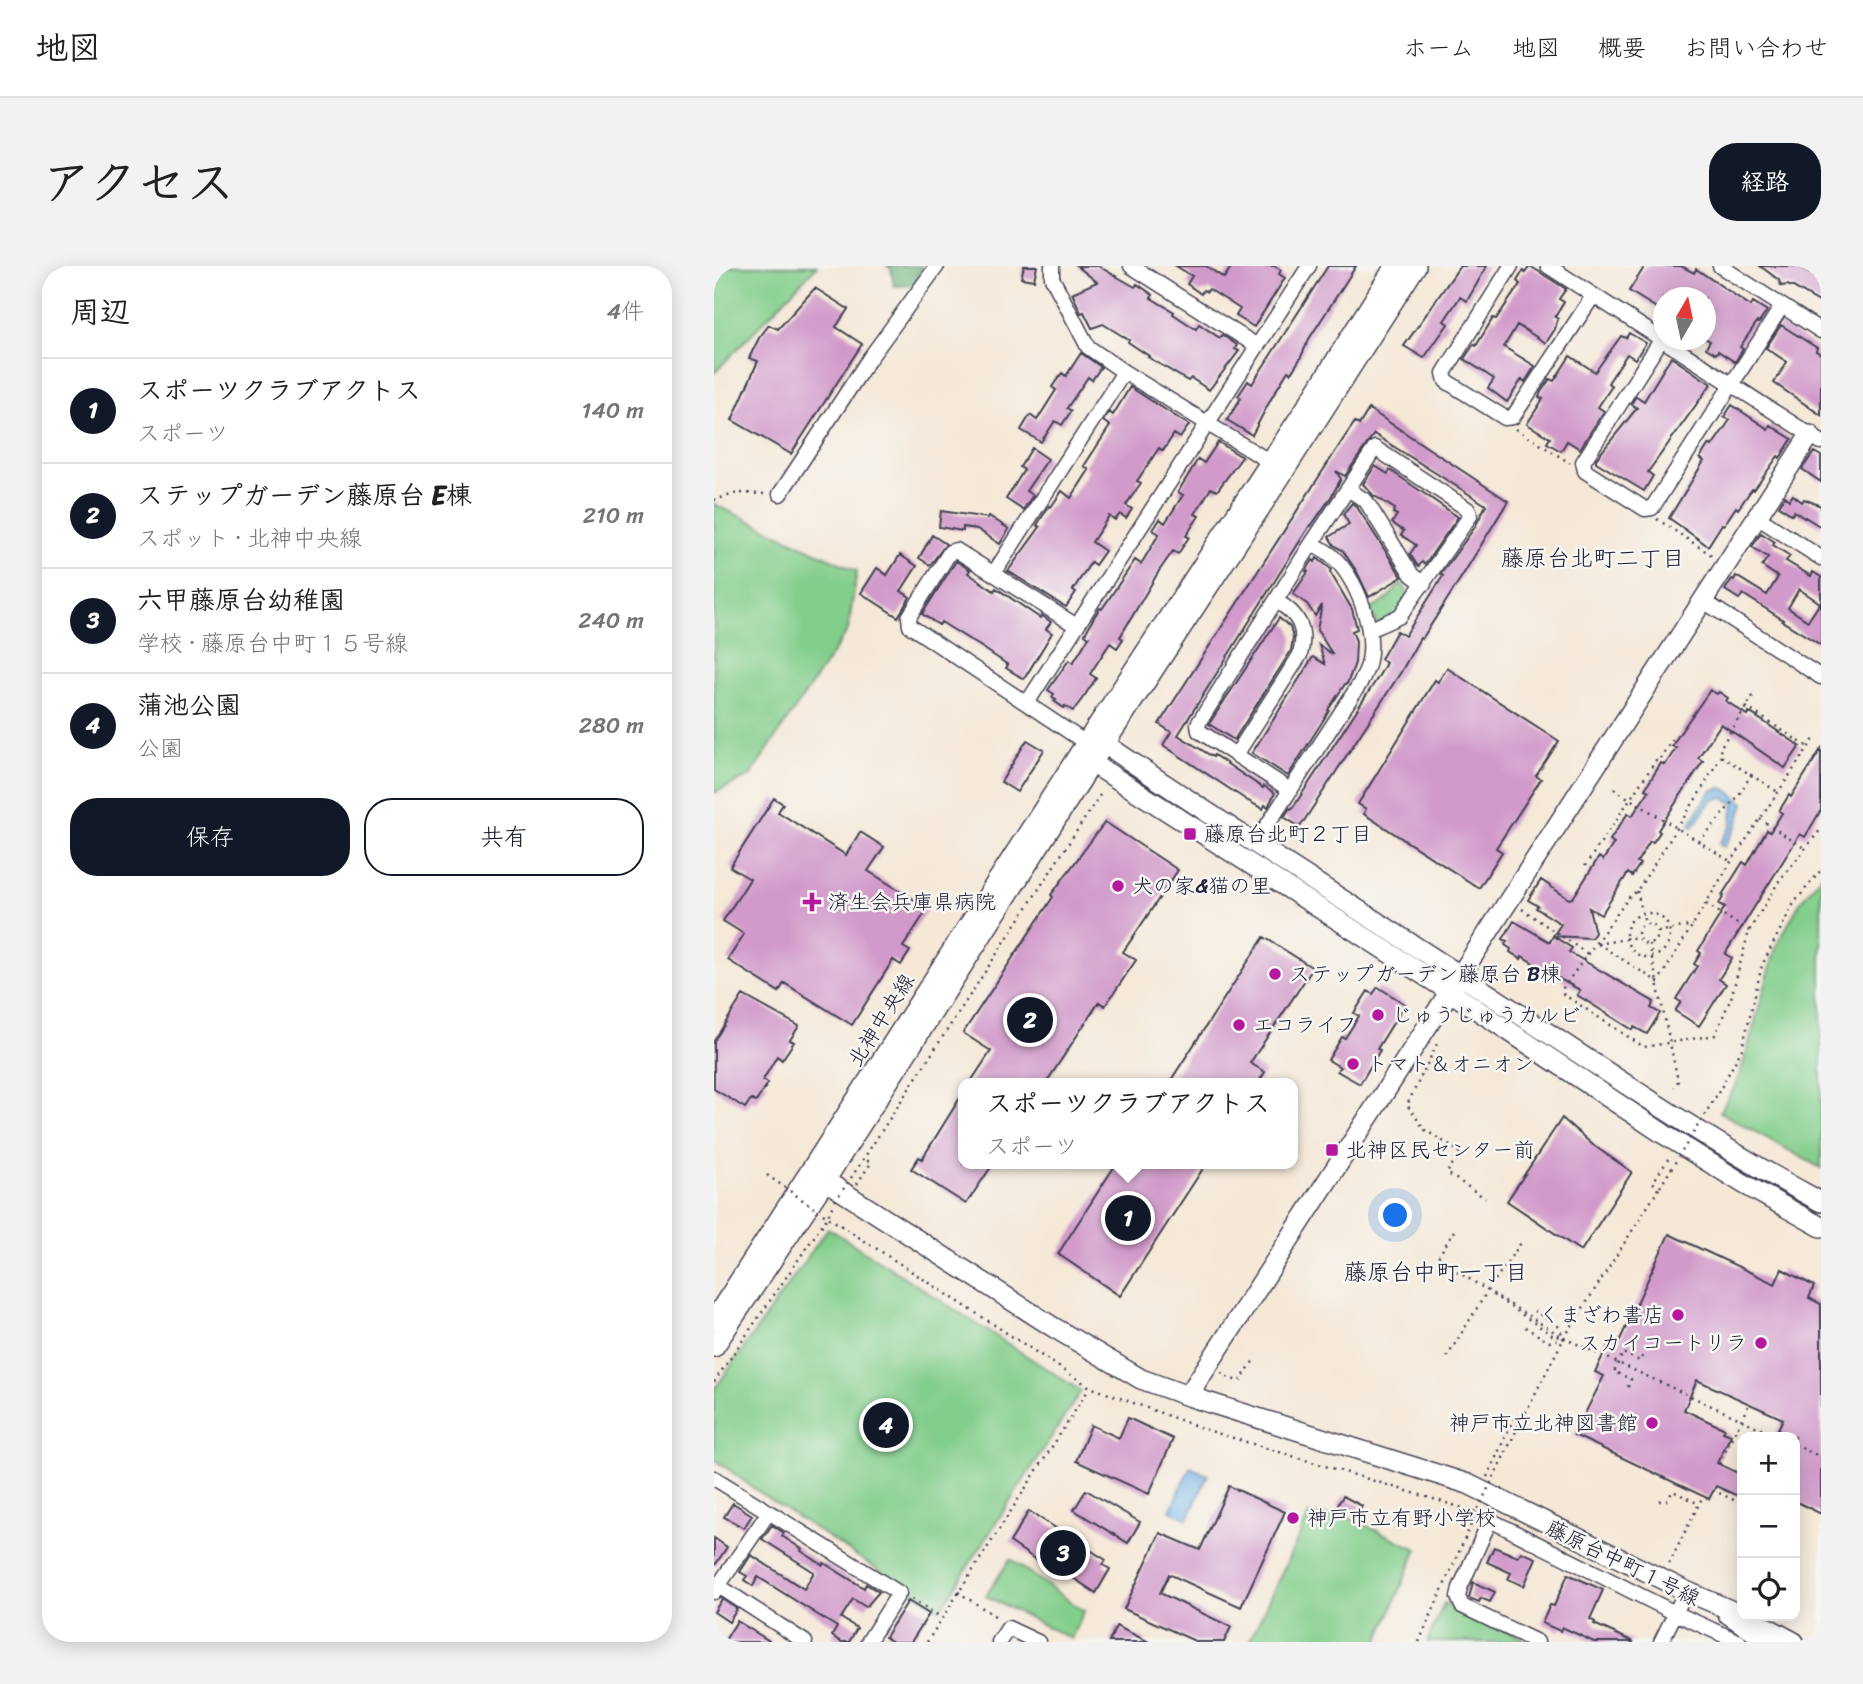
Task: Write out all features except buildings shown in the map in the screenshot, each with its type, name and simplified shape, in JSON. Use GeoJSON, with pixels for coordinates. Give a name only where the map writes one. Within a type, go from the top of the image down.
{"type":"FeatureCollection","features":[{"type":"Feature","properties":{"kind":"street"},"geometry":{"type":"LineString","coordinates":[[780,494],[869,359],[937,266]]}},
{"type":"Feature","properties":{"kind":"street"},"geometry":{"type":"LineString","coordinates":[[1052,266],[1052,278],[1088,347],[1205,424],[1269,462]]}},
{"type":"Feature","properties":{"kind":"street"},"geometry":{"type":"LineString","coordinates":[[1131,266],[1257,346]]}},
{"type":"Feature","properties":{"kind":"street"},"geometry":{"type":"LineString","coordinates":[[1395,266],[1269,462],[1096,743],[1092,763],[818,1176],[1141,1379],[1468,1484],[1737,1613]]}},
{"type":"Feature","properties":{"kind":"street"},"geometry":{"type":"LineString","coordinates":[[1096,743],[1416,266]]}},
{"type":"Feature","properties":{"kind":"street"},"geometry":{"type":"LineString","coordinates":[[1511,266],[1444,373],[1446,381],[1505,418],[1513,416],[1593,296]]}},
{"type":"Feature","properties":{"kind":"street"},"geometry":{"type":"LineString","coordinates":[[1548,266],[1653,335]]}},
{"type":"Feature","properties":{"kind":"street"},"geometry":{"type":"LineString","coordinates":[[1720,266],[1821,331]]}},
{"type":"Feature","properties":{"kind":"street"},"geometry":{"type":"LineString","coordinates":[[1027,703],[1257,346],[1302,268]]}},
{"type":"Feature","properties":{"kind":"street"},"geometry":{"type":"LineString","coordinates":[[1655,350],[1583,461],[1585,471],[1645,509],[1652,508],[1782,306]]}},
{"type":"Feature","properties":{"kind":"street"},"geometry":{"type":"LineString","coordinates":[[1188,1396],[1702,600],[1757,517],[1816,438],[1677,350]]}},
{"type":"Feature","properties":{"kind":"street"},"geometry":{"type":"LineString","coordinates":[[994,573],[1124,372]]}},
{"type":"Feature","properties":{"kind":"street"},"geometry":{"type":"LineString","coordinates":[[1290,790],[1199,731],[1198,724],[1312,543],[1376,449],[1469,510],[1470,516],[1401,616],[1369,630]]}},
{"type":"Feature","properties":{"kind":"street"},"geometry":{"type":"LineString","coordinates":[[1348,489],[1366,501],[1412,575],[1424,584]]}},
{"type":"Feature","properties":{"kind":"street"},"geometry":{"type":"LineString","coordinates":[[1757,517],[1821,558]]}},
{"type":"Feature","properties":{"kind":"street"},"geometry":{"type":"LineString","coordinates":[[1255,844],[1359,685],[1368,666],[1369,630],[1361,601],[1341,566],[1330,554],[1312,543]]}},
{"type":"Feature","properties":{"kind":"street"},"geometry":{"type":"LineString","coordinates":[[1075,625],[956,550],[950,552],[909,617],[910,626],[1027,703],[1096,743],[1255,844],[1665,1135],[1821,1227]]}},
{"type":"Feature","properties":{"kind":"street"},"geometry":{"type":"LineString","coordinates":[[1702,600],[1821,677]]}},
{"type":"Feature","properties":{"kind":"street"},"geometry":{"type":"LineString","coordinates":[[1236,755],[1300,655],[1304,642],[1303,629],[1298,618],[1276,601]]}},
{"type":"Feature","properties":{"kind":"street","name":"北神中央線"},"geometry":{"type":"LineString","coordinates":[[714,1347],[818,1176],[1096,743]]}},
{"type":"Feature","properties":{"kind":"street"},"geometry":{"type":"LineString","coordinates":[[1092,763],[1712,1139],[1821,1202]]}},
{"type":"Feature","properties":{"kind":"street","name":"北神中央線"},"geometry":{"type":"LineString","coordinates":[[714,1320],[818,1176]]}},
{"type":"Feature","properties":{"kind":"street"},"geometry":{"type":"LineString","coordinates":[[714,1478],[899,1593],[868,1642]]}},
{"type":"Feature","properties":{"kind":"street"},"geometry":{"type":"LineString","coordinates":[[769,1512],[715,1587],[805,1642]]}},
{"type":"Feature","properties":{"kind":"street","name":"藤原台中町１号線"},"geometry":{"type":"LineString","coordinates":[[1537,1642],[1462,1606],[1458,1597],[1490,1520],[1675,1613],[1739,1642]]}},
{"type":"Feature","properties":{"kind":"street"},"geometry":{"type":"LineString","coordinates":[[1661,1642],[1686,1591]]}},
{"type":"Feature","properties":{"kind":"street"},"geometry":{"type":"LineString","coordinates":[[1710,1602],[1769,1642]]}},
{"type":"Feature","properties":{"kind":"street"},"geometry":{"type":"LineString","coordinates":[[1753,1621],[1794,1642]]}},
{"type":"Feature","properties":{"kind":"street"},"geometry":{"type":"LineString","coordinates":[[999,1642],[1008,1628],[1038,1642]]}},
{"type":"Feature","properties":{"kind":"path"},"geometry":{"type":"LineString","coordinates":[[1509,417],[1514,427],[1573,466],[1584,467]]}},
{"type":"Feature","properties":{"kind":"path"},"geometry":{"type":"LineString","coordinates":[[714,500],[738,493],[780,494]]}},
{"type":"Feature","properties":{"kind":"path"},"geometry":{"type":"LineString","coordinates":[[1649,508],[1654,517],[1726,565]]}},
{"type":"Feature","properties":{"kind":"path"},"geometry":{"type":"LineString","coordinates":[[1753,696],[1720,748],[1721,755],[1699,794],[1637,891],[1630,896],[1563,988],[1563,994],[1644,1047],[1715,1035],[1731,998],[1749,931],[1779,881],[1821,829]]}},
{"type":"Feature","properties":{"kind":"path"},"geometry":{"type":"LineString","coordinates":[[1746,706],[1808,747]]}},
{"type":"Feature","properties":{"kind":"path"},"geometry":{"type":"LineString","coordinates":[[1585,866],[1675,736]]}},
{"type":"Feature","properties":{"kind":"path"},"geometry":{"type":"LineString","coordinates":[[1658,982],[1731,862],[1816,736]]}},
{"type":"Feature","properties":{"kind":"path"},"geometry":{"type":"LineString","coordinates":[[1721,755],[1778,792]]}},
{"type":"Feature","properties":{"kind":"path"},"geometry":{"type":"LineString","coordinates":[[1699,842],[1730,806],[1752,774]]}},
{"type":"Feature","properties":{"kind":"path"},"geometry":{"type":"LineString","coordinates":[[1614,789],[1731,862]]}},
{"type":"Feature","properties":{"kind":"path"},"geometry":{"type":"LineString","coordinates":[[714,1382],[827,1218],[835,1201],[1100,794]]}},
{"type":"Feature","properties":{"kind":"path"},"geometry":{"type":"LineString","coordinates":[[1760,819],[1804,848]]}},
{"type":"Feature","properties":{"kind":"path"},"geometry":{"type":"LineString","coordinates":[[1419,1642],[1478,1509],[1564,1338],[1659,1189],[1742,1049],[1762,965],[1794,903],[1821,870]]}},
{"type":"Feature","properties":{"kind":"path"},"geometry":{"type":"LineString","coordinates":[[1637,891],[1645,924]]}},
{"type":"Feature","properties":{"kind":"path"},"geometry":{"type":"LineString","coordinates":[[1508,900],[1589,955]]}},
{"type":"Feature","properties":{"kind":"path"},"geometry":{"type":"LineString","coordinates":[[1706,904],[1749,931]]}},
{"type":"Feature","properties":{"kind":"path"},"geometry":{"type":"LineString","coordinates":[[1642,913],[1656,914],[1662,918],[1669,930],[1668,944],[1652,957],[1638,955],[1632,951],[1626,939],[1627,926],[1642,913]]}},
{"type":"Feature","properties":{"kind":"path"},"geometry":{"type":"LineString","coordinates":[[1645,924],[1652,925],[1658,932],[1657,939],[1649,944],[1641,942],[1638,937],[1640,928],[1645,924]]}},
{"type":"Feature","properties":{"kind":"path"},"geometry":{"type":"LineString","coordinates":[[1658,932],[1693,925]]}},
{"type":"Feature","properties":{"kind":"path"},"geometry":{"type":"LineString","coordinates":[[1597,944],[1638,937]]}},
{"type":"Feature","properties":{"kind":"path"},"geometry":{"type":"LineString","coordinates":[[1597,944],[1658,982]]}},
{"type":"Feature","properties":{"kind":"path"},"geometry":{"type":"LineString","coordinates":[[1649,944],[1678,1081],[1674,1087]]}},
{"type":"Feature","properties":{"kind":"path"},"geometry":{"type":"LineString","coordinates":[[1432,1040],[1437,1044],[1407,1105],[1425,1130],[1460,1152],[1447,1173],[1485,1198]]}},
{"type":"Feature","properties":{"kind":"path"},"geometry":{"type":"LineString","coordinates":[[1659,1189],[1653,1182],[1670,1156]]}},
{"type":"Feature","properties":{"kind":"path"},"geometry":{"type":"LineString","coordinates":[[857,1184],[871,1163],[864,1158]]}},
{"type":"Feature","properties":{"kind":"path"},"geometry":{"type":"LineString","coordinates":[[767,1175],[817,1210]]}},
{"type":"Feature","properties":{"kind":"path"},"geometry":{"type":"LineString","coordinates":[[1454,1231],[1437,1259],[1564,1338],[1768,1432]]}},
{"type":"Feature","properties":{"kind":"path"},"geometry":{"type":"LineString","coordinates":[[1447,1357],[1522,1240]]}},
{"type":"Feature","properties":{"kind":"path"},"geometry":{"type":"LineString","coordinates":[[1534,1311],[1558,1326],[1564,1338]]}},
{"type":"Feature","properties":{"kind":"path"},"geometry":{"type":"LineString","coordinates":[[1524,1327],[1549,1342],[1564,1338]]}},
{"type":"Feature","properties":{"kind":"path"},"geometry":{"type":"LineString","coordinates":[[1628,1387],[1631,1379],[1614,1372],[1618,1363],[1623,1353],[1640,1361],[1643,1355]]}},
{"type":"Feature","properties":{"kind":"path"},"geometry":{"type":"LineString","coordinates":[[1218,1371],[1240,1381],[1254,1360]]}},
{"type":"Feature","properties":{"kind":"path"},"geometry":{"type":"LineString","coordinates":[[927,1642],[1090,1387]]}},
{"type":"Feature","properties":{"kind":"path"},"geometry":{"type":"LineString","coordinates":[[1719,1464],[1749,1404]]}},
{"type":"Feature","properties":{"kind":"path"},"geometry":{"type":"LineString","coordinates":[[1484,1482],[1514,1418],[1523,1416]]}},
{"type":"Feature","properties":{"kind":"path"},"geometry":{"type":"LineString","coordinates":[[1800,1447],[1821,1457]]}},
{"type":"Feature","properties":{"kind":"path"},"geometry":{"type":"LineString","coordinates":[[1713,1490],[1737,1502]]}},
{"type":"Feature","properties":{"kind":"path"},"geometry":{"type":"LineString","coordinates":[[1659,1501],[1668,1500],[1673,1492],[1699,1504]]}},
{"type":"Feature","properties":{"kind":"path"},"geometry":{"type":"LineString","coordinates":[[1666,1571],[1703,1496]]}},
{"type":"Feature","properties":{"kind":"path"},"geometry":{"type":"LineString","coordinates":[[958,1592],[1003,1621],[1008,1628]]}},
{"type":"Feature","properties":{"kind":"path"},"geometry":{"type":"LineString","coordinates":[[899,1593],[942,1618]]}},
{"type":"Feature","properties":{"kind":"green space"},"geometry":{"type":"Polygon","coordinates":[[[714,266],[817,266],[714,373],[714,266]]]}},
{"type":"Feature","properties":{"kind":"green space"},"geometry":{"type":"Polygon","coordinates":[[[887,266],[922,266],[913,286],[894,286],[891,269],[887,266]]]}},
{"type":"Feature","properties":{"kind":"green space"},"geometry":{"type":"Polygon","coordinates":[[[714,504],[857,571],[848,630],[750,776],[714,793],[714,504]]]}},
{"type":"Feature","properties":{"kind":"green space"},"geometry":{"type":"Polygon","coordinates":[[[1402,583],[1408,594],[1401,611],[1378,626],[1370,610],[1385,601],[1402,583]]]}},
{"type":"Feature","properties":{"kind":"green space"},"geometry":{"type":"Polygon","coordinates":[[[1821,876],[1821,1168],[1720,1112],[1735,1086],[1745,1058],[1776,947],[1799,904],[1821,876]]]}},
{"type":"Feature","properties":{"kind":"green space"},"geometry":{"type":"Polygon","coordinates":[[[828,1228],[1081,1391],[940,1610],[763,1495],[714,1459],[714,1390],[828,1228]]]}},
{"type":"Feature","properties":{"kind":"green space"},"geometry":{"type":"Polygon","coordinates":[[[1309,1515],[1345,1516],[1417,1549],[1378,1642],[1249,1642],[1309,1515]]]}},
{"type":"Feature","properties":{"kind":"green space"},"geometry":{"type":"Polygon","coordinates":[[[1010,1559],[1084,1611],[1071,1639],[986,1596],[1010,1559]]]}},
{"type":"Feature","properties":{"kind":"green space"},"geometry":{"type":"Polygon","coordinates":[[[1444,1603],[1531,1642],[1427,1642],[1444,1603]]]}},
{"type":"Feature","properties":{"kind":"water"},"geometry":{"type":"Polygon","coordinates":[[[1721,788],[1744,803],[1737,826],[1724,847],[1719,844],[1731,826],[1734,804],[1722,797],[1710,802],[1693,827],[1690,826],[1711,791],[1721,788]]]}},
{"type":"Feature","properties":{"kind":"water"},"geometry":{"type":"Polygon","coordinates":[[[1190,1467],[1208,1475],[1188,1519],[1170,1511],[1190,1467]]]}},
{"type":"Feature","properties":{"kind":"place","name":"藤原台北町２丁目"},"geometry":{"type":"Point","coordinates":[1190,834]}},
{"type":"Feature","properties":{"kind":"place","name":"犬の家&猫の里"},"geometry":{"type":"Point","coordinates":[1118,886]}},
{"type":"Feature","properties":{"kind":"place","name":"済生会兵庫県病院"},"geometry":{"type":"Point","coordinates":[812,902]}},
{"type":"Feature","properties":{"kind":"place","name":"ステップガーデン藤原台 B棟"},"geometry":{"type":"Point","coordinates":[1275,974]}},
{"type":"Feature","properties":{"kind":"place","name":"じゅうじゅうカルビ"},"geometry":{"type":"Point","coordinates":[1378,1015]}},
{"type":"Feature","properties":{"kind":"place","name":"ステップガーデン藤原台 E棟"},"geometry":{"type":"Point","coordinates":[1030,1020]}},
{"type":"Feature","properties":{"kind":"place","name":"エコライフ"},"geometry":{"type":"Point","coordinates":[1239,1025]}},
{"type":"Feature","properties":{"kind":"place","name":"トマト＆オニオン"},"geometry":{"type":"Point","coordinates":[1353,1064]}},
{"type":"Feature","properties":{"kind":"place","name":"北神区民センター前"},"geometry":{"type":"Point","coordinates":[1332,1150]}},
{"type":"Feature","properties":{"kind":"place","name":"スポーツクラブアクトス"},"geometry":{"type":"Point","coordinates":[1128,1218]}},
{"type":"Feature","properties":{"kind":"place","name":"くまざわ書店"},"geometry":{"type":"Point","coordinates":[1678,1315]}},
{"type":"Feature","properties":{"kind":"place","name":"スカイコートリラ"},"geometry":{"type":"Point","coordinates":[1761,1343]}},
{"type":"Feature","properties":{"kind":"place","name":"神戸市立北神図書館"},"geometry":{"type":"Point","coordinates":[1652,1423]}},
{"type":"Feature","properties":{"kind":"place","name":"蒲池公園"},"geometry":{"type":"Point","coordinates":[886,1425]}},
{"type":"Feature","properties":{"kind":"place","name":"神戸市立有野小学校"},"geometry":{"type":"Point","coordinates":[1293,1518]}},
{"type":"Feature","properties":{"kind":"place","name":"六甲藤原台幼稚園"},"geometry":{"type":"Point","coordinates":[1063,1553]}},
{"type":"Feature","properties":{"kind":"district","name":"藤原台北町二丁目"},"geometry":{"type":"Point","coordinates":[1593,558]}},
{"type":"Feature","properties":{"kind":"district","name":"藤原台中町一丁目"},"geometry":{"type":"Point","coordinates":[1436,1272]}}]}
